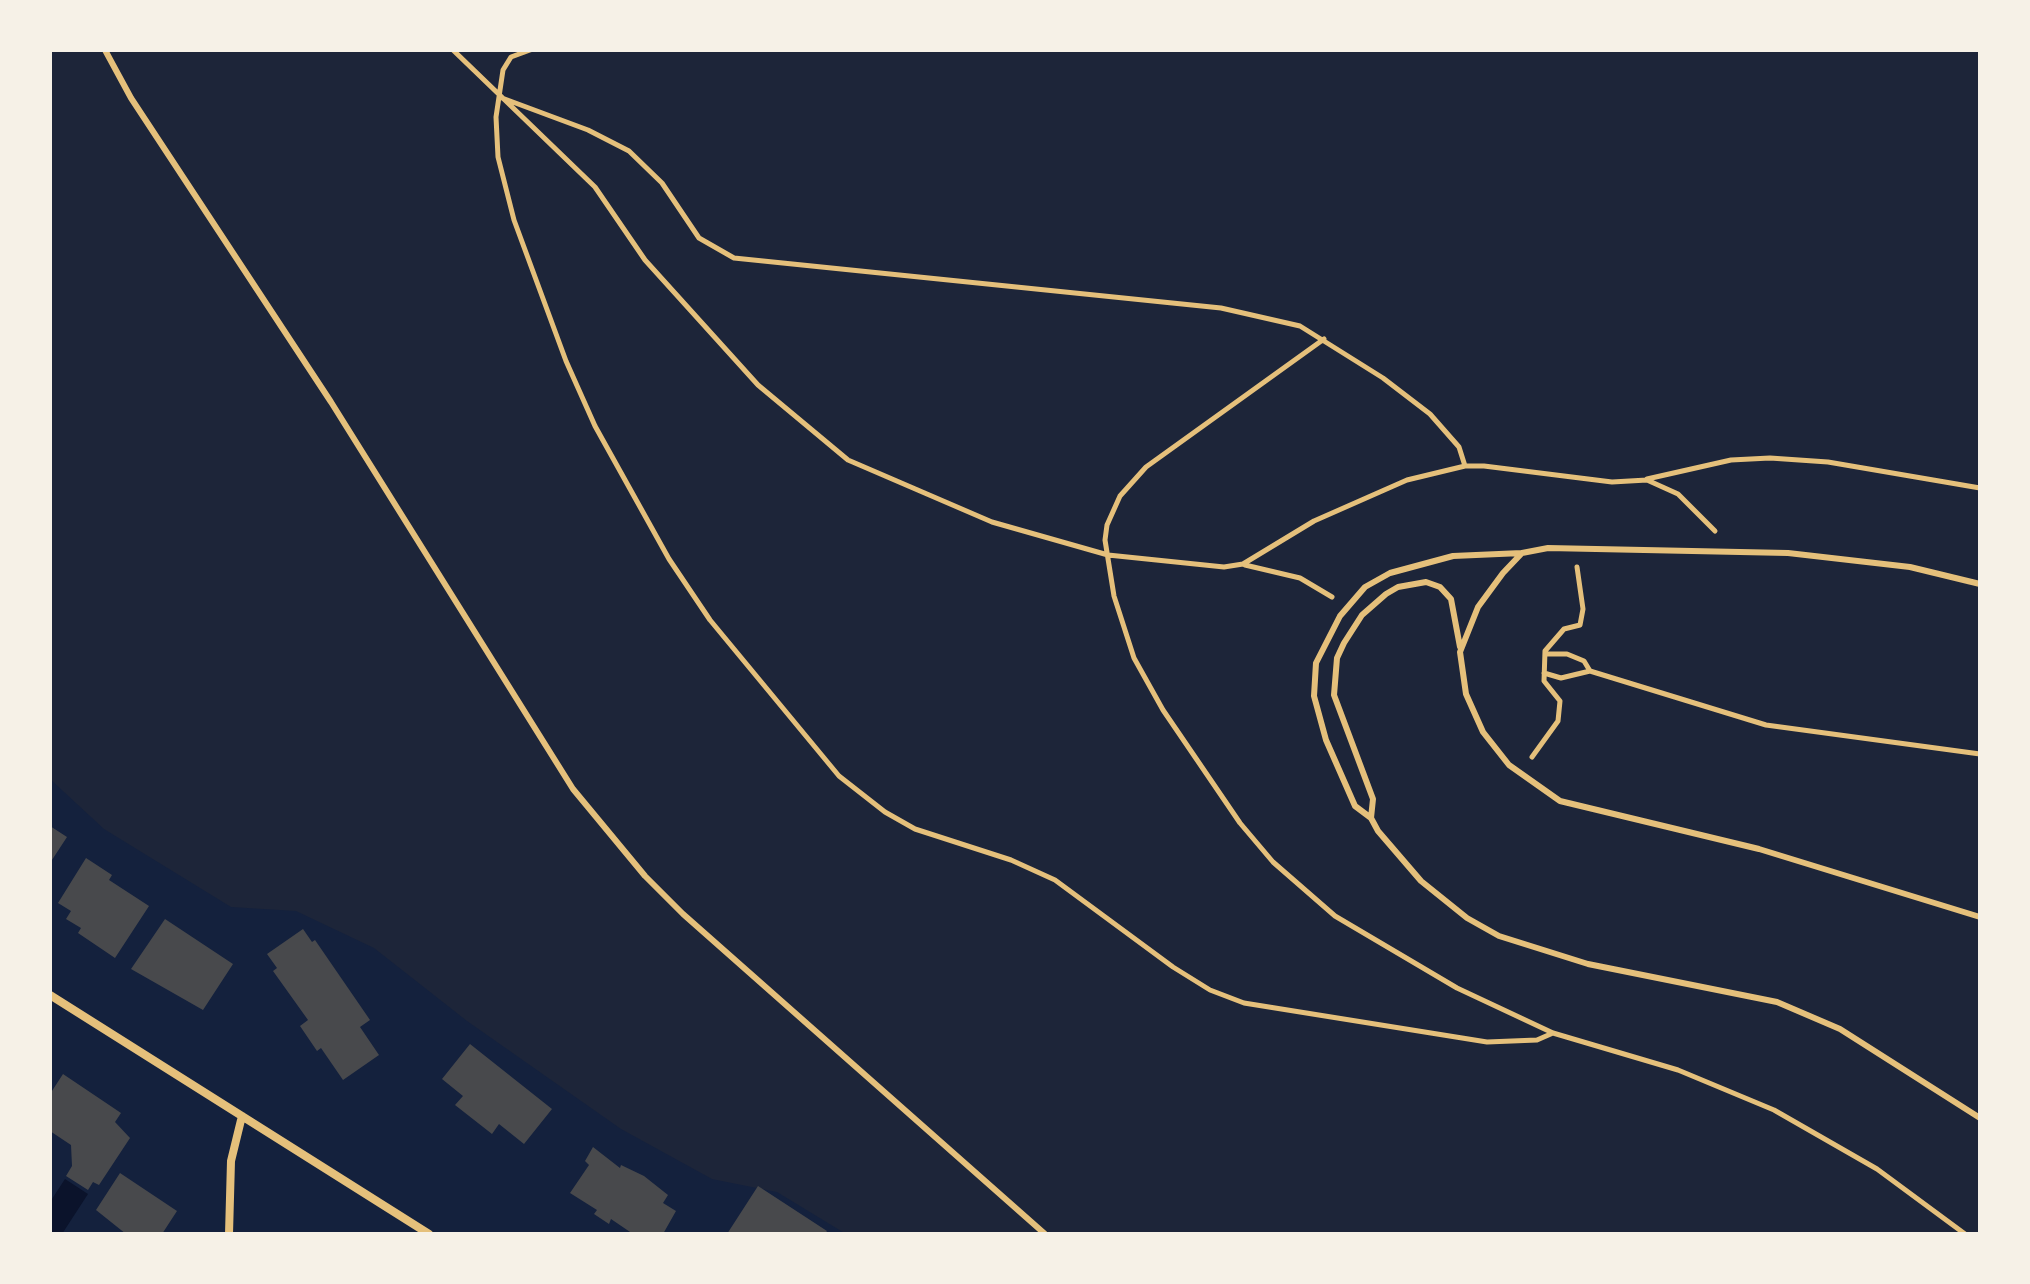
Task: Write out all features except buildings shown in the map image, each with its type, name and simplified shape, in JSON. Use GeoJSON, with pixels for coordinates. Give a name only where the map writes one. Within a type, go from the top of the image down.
{"type":"FeatureCollection","features":[{"type":"Feature","properties":{"kind":"street"},"geometry":{"type":"LineString","coordinates":[[50,995],[429,1234]]}},
{"type":"Feature","properties":{"kind":"street"},"geometry":{"type":"LineString","coordinates":[[229,1234],[231,1161],[242,1116]]}},
{"type":"Feature","properties":{"kind":"lane"},"geometry":{"type":"LineString","coordinates":[[105,50],[131,98],[331,402],[573,789],[645,876],[683,914],[1045,1234]]}},
{"type":"Feature","properties":{"kind":"lane"},"geometry":{"type":"LineString","coordinates":[[1980,584],[1861,560],[1747,551],[1603,547],[1453,556],[1390,573],[1365,587],[1332,630],[1316,663],[1314,696],[1342,780],[1355,806],[1371,818],[1399,858],[1421,881],[1467,918],[1499,936],[1588,964],[1777,1002],[1840,1029],[1980,1118]]}},
{"type":"Feature","properties":{"kind":"lane"},"geometry":{"type":"LineString","coordinates":[[1460,652],[1478,607],[1522,553]]}},
{"type":"Feature","properties":{"kind":"lane"},"geometry":{"type":"LineString","coordinates":[[1371,818],[1373,799],[1334,695],[1337,658],[1362,615],[1386,594],[1398,587],[1426,582],[1440,587],[1451,599],[1466,694],[1489,741],[1518,773],[1560,801],[1774,853],[1980,917]]}},
{"type":"Feature","properties":{"kind":"path"},"geometry":{"type":"LineString","coordinates":[[453,50],[498,97],[595,187],[645,260],[758,385],[848,460],[992,522],[1108,555],[1200,567],[1243,564],[1300,578],[1330,596]]}},
{"type":"Feature","properties":{"kind":"path"},"geometry":{"type":"LineString","coordinates":[[530,50],[506,62],[498,97],[498,157],[514,220],[566,361],[602,440],[669,559],[710,620],[830,765],[858,793],[915,829],[1011,860],[1055,880],[1173,967],[1210,990],[1244,1003],[1487,1042],[1537,1040],[1553,1033]]}},
{"type":"Feature","properties":{"kind":"path"},"geometry":{"type":"LineString","coordinates":[[498,97],[599,134],[629,151],[662,183],[699,238],[734,258],[1221,308],[1300,326],[1324,339],[1430,414],[1459,447],[1465,466]]}},
{"type":"Feature","properties":{"kind":"path"},"geometry":{"type":"LineString","coordinates":[[1324,339],[1133,479],[1112,510],[1107,525],[1108,555],[1125,635],[1147,685],[1240,823],[1273,862],[1307,894],[1369,938],[1457,988],[1553,1033],[1678,1070],[1774,1110],[1877,1169],[1965,1234]]}},
{"type":"Feature","properties":{"kind":"path"},"geometry":{"type":"LineString","coordinates":[[1243,564],[1352,503],[1427,473],[1465,466],[1509,468],[1612,482],[1647,480],[1731,460],[1770,458],[1828,462],[1980,488]]}},
{"type":"Feature","properties":{"kind":"path"},"geometry":{"type":"LineString","coordinates":[[1647,480],[1678,494],[1710,528],[1747,551]]}},
{"type":"Feature","properties":{"kind":"path"},"geometry":{"type":"LineString","coordinates":[[1530,760],[1558,721],[1560,701],[1544,681],[1545,654],[1564,629],[1580,625],[1583,609],[1579,577]]}},
{"type":"Feature","properties":{"kind":"path"},"geometry":{"type":"LineString","coordinates":[[1545,654],[1567,654],[1584,661],[1590,671],[1766,725],[1980,754]]}},
{"type":"Feature","properties":{"kind":"path"},"geometry":{"type":"LineString","coordinates":[[1544,673],[1561,678],[1583,676],[1590,671]]}},
{"type":"Feature","properties":{"kind":"shaded area"},"geometry":{"type":"Polygon","coordinates":[[[50,50],[1980,50],[1980,1234],[846,1234],[777,1192],[712,1179],[621,1129],[467,1021],[374,948],[296,911],[231,907],[104,829],[50,779],[50,50]]]}},
{"type":"Feature","properties":{"kind":"shaded area"},"geometry":{"type":"Polygon","coordinates":[[[65,1179],[88,1194],[62,1234],[50,1234],[50,1202],[65,1179]]]}}]}
